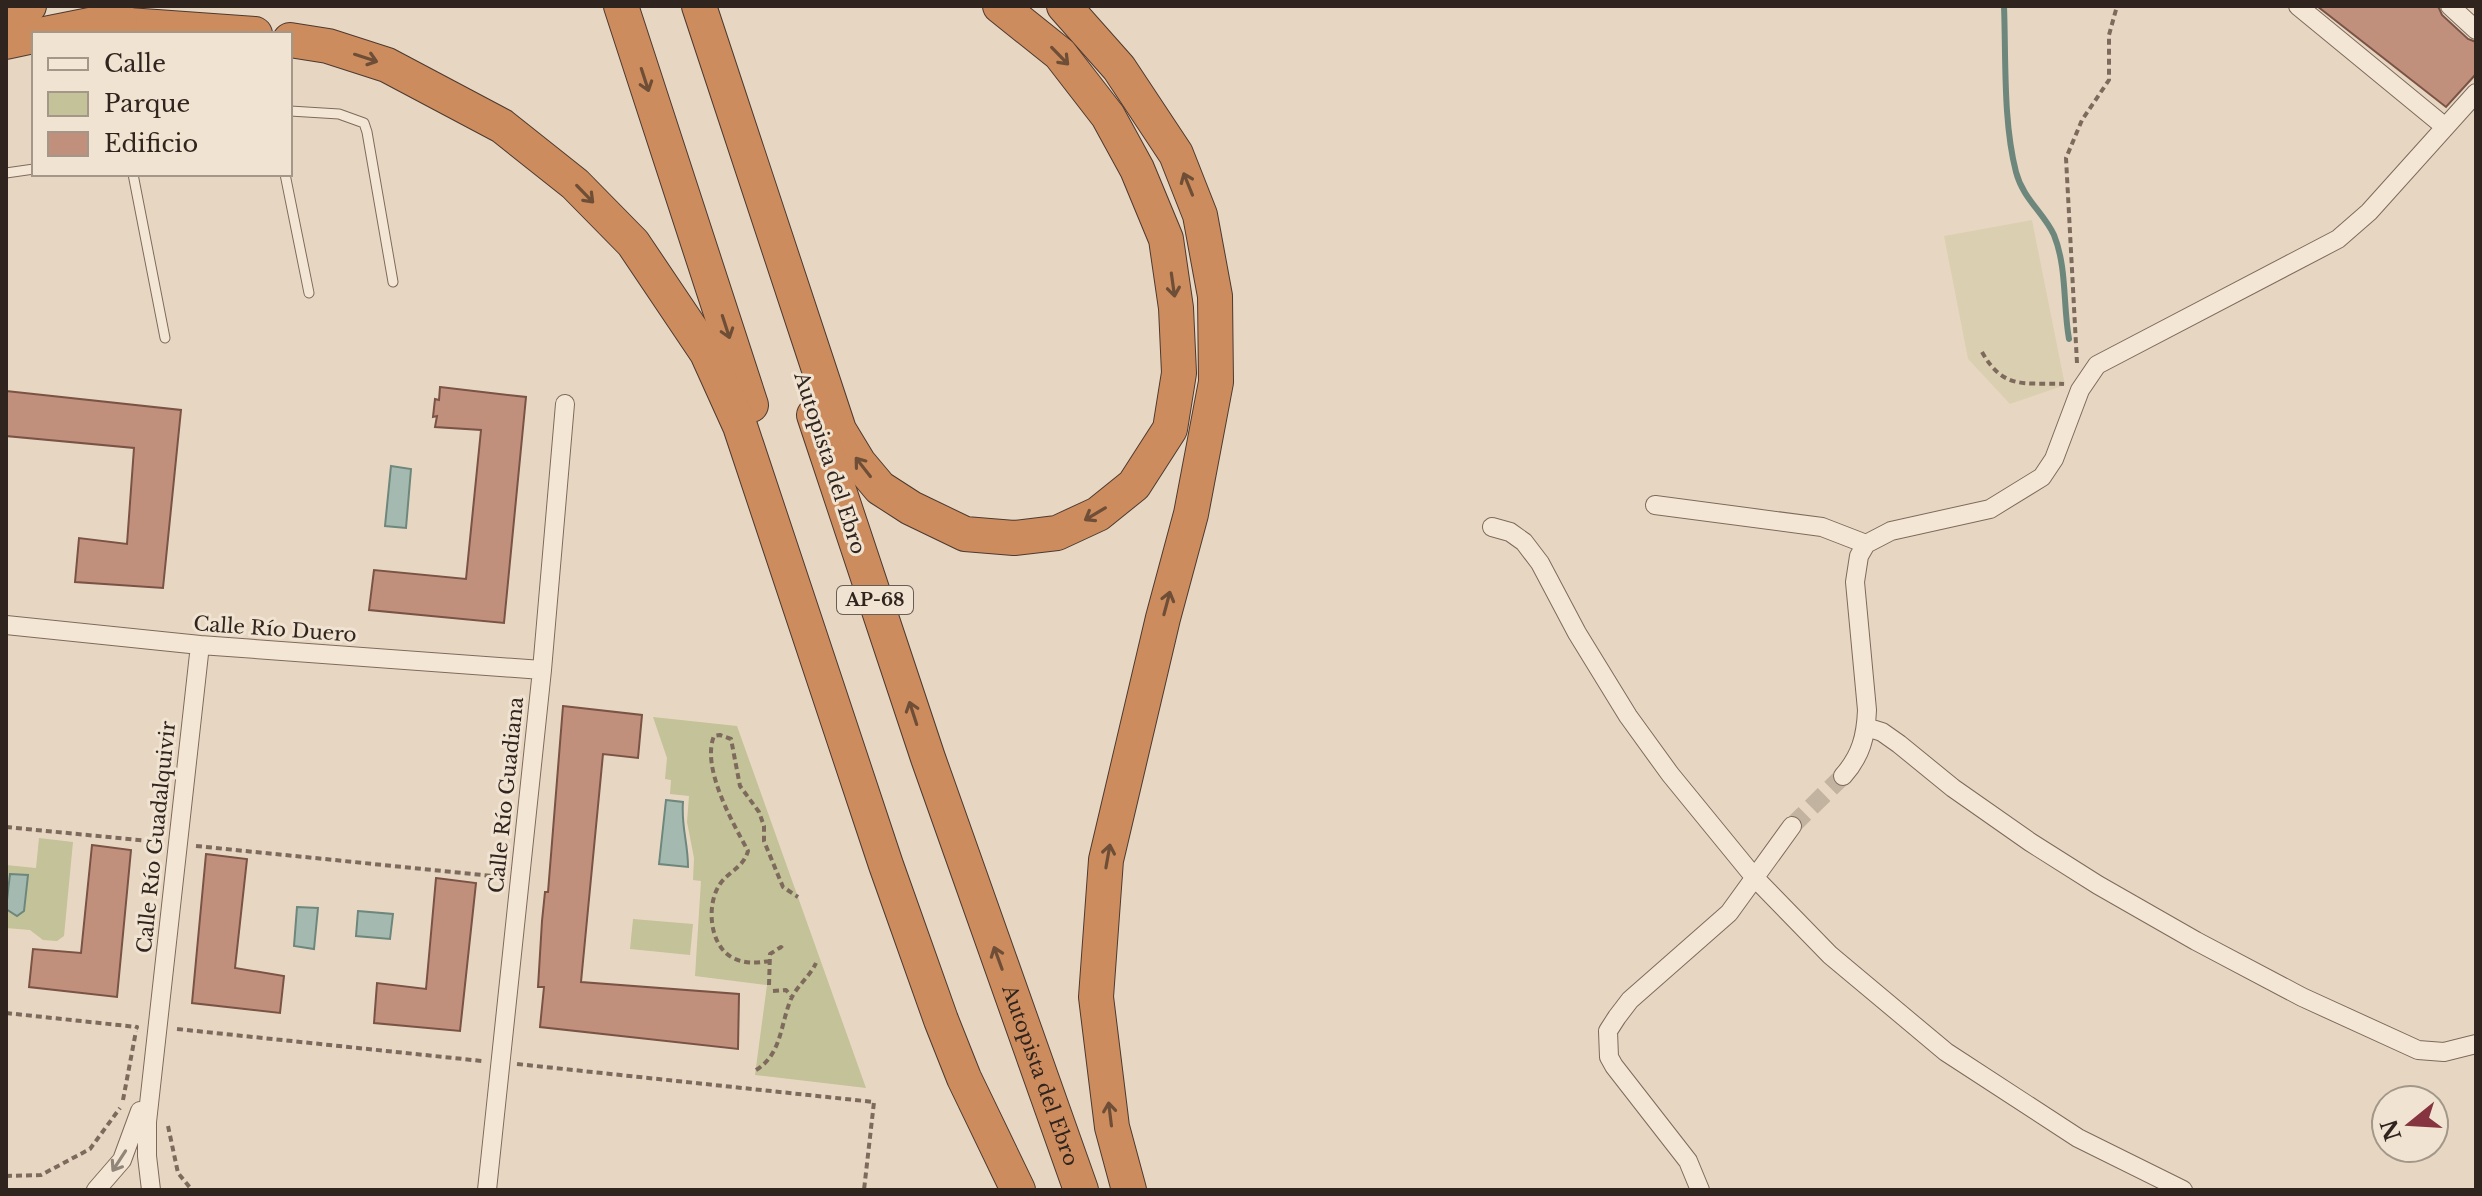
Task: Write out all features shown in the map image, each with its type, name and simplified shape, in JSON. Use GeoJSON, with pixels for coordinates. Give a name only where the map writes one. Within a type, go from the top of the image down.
{"type":"FeatureCollection","features":[{"type":"Feature","properties":{"kind":"highway"},"geometry":{"type":"LineString","coordinates":[[6,11],[29,6]]}},
{"type":"Feature","properties":{"kind":"highway"},"geometry":{"type":"LineString","coordinates":[[55,32],[191,6]]}},
{"type":"Feature","properties":{"kind":"highway","name":"AP-68"},"geometry":{"type":"LineString","coordinates":[[621,6],[851,708],[1019,1190]]}},
{"type":"Feature","properties":{"kind":"highway","name":"Autopista del Ebro"},"geometry":{"type":"LineString","coordinates":[[680,6],[928,758],[1081,1190]]}},
{"type":"Feature","properties":{"kind":"highway"},"geometry":{"type":"LineString","coordinates":[[699,6],[825,391],[845,441],[880,488],[911,508],[965,534],[1014,538],[1057,533],[1098,514],[1134,485],[1170,429],[1179,373],[1176,308],[1166,239],[1137,169],[1108,116],[1060,54],[1000,6]]}},
{"type":"Feature","properties":{"kind":"highway"},"geometry":{"type":"LineString","coordinates":[[1064,6],[1119,68],[1176,154],[1200,215],[1215,296],[1216,382],[1191,514],[1106,860],[1096,997],[1112,1127],[1129,1190]]}},
{"type":"Feature","properties":{"kind":"highway"},"geometry":{"type":"LineString","coordinates":[[100,23],[227,32]]}},
{"type":"Feature","properties":{"kind":"highway"},"geometry":{"type":"LineString","coordinates":[[6,42],[32,36]]}},
{"type":"Feature","properties":{"kind":"highway"},"geometry":{"type":"LineString","coordinates":[[292,40],[328,46],[387,65],[502,126],[575,184],[633,243],[707,353],[740,426],[936,1008],[964,1078],[1019,1190]]}},
{"type":"Feature","properties":{"kind":"street"},"geometry":{"type":"LineString","coordinates":[[2298,6],[2444,126]]}},
{"type":"Feature","properties":{"kind":"street"},"geometry":{"type":"LineString","coordinates":[[2450,6],[2473,21]]}},
{"type":"Feature","properties":{"kind":"street"},"geometry":{"type":"LineString","coordinates":[[1843,776],[1861,750],[1866,727],[1855,582],[1859,556],[1866,544],[1891,531],[1990,509],[2042,477],[2054,459],[2080,390],[2097,365],[2338,239],[2369,212],[2476,93]]}},
{"type":"Feature","properties":{"kind":"street","name":"Calle Río Guadiana"},"geometry":{"type":"LineString","coordinates":[[487,1190],[542,670],[565,404]]}},
{"type":"Feature","properties":{"kind":"street"},"geometry":{"type":"LineString","coordinates":[[1655,505],[1822,527],[1866,544]]}},
{"type":"Feature","properties":{"kind":"street"},"geometry":{"type":"LineString","coordinates":[[1492,527],[1510,532],[1524,542],[1540,563],[1577,633],[1628,716],[1755,878],[1830,955],[1946,1052],[2078,1138],[2183,1190]]}},
{"type":"Feature","properties":{"kind":"street","name":"Calle Río Duero"},"geometry":{"type":"LineString","coordinates":[[6,625],[200,645],[542,670]]}},
{"type":"Feature","properties":{"kind":"street","name":"Calle Río Guadalquivir"},"geometry":{"type":"LineString","coordinates":[[151,1190],[147,1122],[165,1031],[178,844],[200,645]]}},
{"type":"Feature","properties":{"kind":"street"},"geometry":{"type":"LineString","coordinates":[[1866,727],[1890,738],[1953,788],[2084,877],[2302,997],[2418,1050],[2444,1052],[2476,1044]]}},
{"type":"Feature","properties":{"kind":"street"},"geometry":{"type":"LineString","coordinates":[[1700,1190],[1688,1161],[1614,1066],[1607,1044],[1608,1031],[1630,1000],[1729,913],[1792,826]]}},
{"type":"Feature","properties":{"kind":"street","name":"Calle Río Guadalquivir"},"geometry":{"type":"LineString","coordinates":[[96,1190],[122,1160],[165,1031]]}},
{"type":"Feature","properties":{"kind":"lane"},"geometry":{"type":"LineString","coordinates":[[292,111],[339,114],[364,123],[393,282]]}},
{"type":"Feature","properties":{"kind":"lane"},"geometry":{"type":"LineString","coordinates":[[6,173],[32,169]]}},
{"type":"Feature","properties":{"kind":"lane"},"geometry":{"type":"LineString","coordinates":[[133,176],[165,338]]}},
{"type":"Feature","properties":{"kind":"lane"},"geometry":{"type":"LineString","coordinates":[[285,176],[309,293]]}},
{"type":"Feature","properties":{"kind":"path"},"geometry":{"type":"LineString","coordinates":[[1982,352],[1993,372],[2016,383],[2065,385],[2080,390],[2066,158],[2082,120],[2109,80],[2109,35],[2117,6]]}},
{"type":"Feature","properties":{"kind":"path"},"geometry":{"type":"LineString","coordinates":[[770,961],[742,962],[729,956],[713,931],[712,910],[716,892],[722,881],[745,861],[748,851],[714,779],[711,744],[714,736],[731,739],[740,786],[759,812],[764,826],[764,841],[783,887],[798,897]]}},
{"type":"Feature","properties":{"kind":"path"},"geometry":{"type":"LineString","coordinates":[[6,827],[520,878]]}},
{"type":"Feature","properties":{"kind":"path"},"geometry":{"type":"LineString","coordinates":[[769,985],[770,954],[781,947],[784,950]]}},
{"type":"Feature","properties":{"kind":"path"},"geometry":{"type":"LineString","coordinates":[[756,1070],[777,1050],[792,997],[816,963]]}},
{"type":"Feature","properties":{"kind":"path"},"geometry":{"type":"LineString","coordinates":[[773,991],[786,990],[792,997]]}},
{"type":"Feature","properties":{"kind":"path"},"geometry":{"type":"LineString","coordinates":[[6,1013],[137,1027],[123,1103],[90,1149],[41,1175],[6,1176]]}},
{"type":"Feature","properties":{"kind":"path"},"geometry":{"type":"LineString","coordinates":[[136,1031],[165,1031],[482,1061],[480,1073],[499,1076],[514,1077],[515,1064],[874,1102],[864,1190]]}},
{"type":"Feature","properties":{"kind":"path"},"geometry":{"type":"LineString","coordinates":[[168,1113],[168,1128],[178,1173],[192,1190]]}},
{"type":"Feature","properties":{"kind":"shaded area"},"geometry":{"type":"Polygon","coordinates":[[[2032,220],[2065,385],[2010,404],[1968,359],[1944,236],[2032,220]]]}},
{"type":"Feature","properties":{"kind":"shaded area"},"geometry":{"type":"Polygon","coordinates":[[[391,466],[411,469],[406,528],[385,526],[391,466]]]}},
{"type":"Feature","properties":{"kind":"shaded area"},"geometry":{"type":"Polygon","coordinates":[[[666,800],[683,802],[688,867],[659,864],[666,800]]]}},
{"type":"Feature","properties":{"kind":"shaded area"},"geometry":{"type":"Polygon","coordinates":[[[10,874],[28,875],[24,911],[17,916],[6,909],[10,874]]]}},
{"type":"Feature","properties":{"kind":"shaded area"},"geometry":{"type":"Polygon","coordinates":[[[297,907],[318,908],[314,949],[294,946],[297,907]]]}},
{"type":"Feature","properties":{"kind":"shaded area"},"geometry":{"type":"Polygon","coordinates":[[[358,911],[393,914],[390,939],[356,936],[358,911]]]}},
{"type":"Feature","properties":{"kind":"green space"},"geometry":{"type":"Polygon","coordinates":[[[653,717],[737,726],[866,1088],[755,1075],[767,985],[695,976],[701,881],[693,880],[694,858],[687,822],[689,796],[670,794],[671,780],[665,779],[667,758],[653,717]]]}},
{"type":"Feature","properties":{"kind":"green space"},"geometry":{"type":"Polygon","coordinates":[[[39,838],[73,842],[64,936],[57,941],[43,940],[30,930],[6,928],[6,865],[36,868],[39,838]]]}},
{"type":"Feature","properties":{"kind":"green space"},"geometry":{"type":"Polygon","coordinates":[[[633,919],[693,924],[690,955],[630,949],[633,919]]]}},
{"type":"Feature","properties":{"kind":"building"},"geometry":{"type":"Polygon","coordinates":[[[2317,6],[2438,6],[2442,15],[2468,39],[2476,42],[2476,74],[2446,107],[2317,6]]]}},
{"type":"Feature","properties":{"kind":"building"},"geometry":{"type":"Polygon","coordinates":[[[440,387],[526,397],[504,623],[369,610],[374,570],[466,579],[481,430],[435,427],[435,399],[439,400],[440,387]]]}},
{"type":"Feature","properties":{"kind":"building"},"geometry":{"type":"Polygon","coordinates":[[[6,391],[181,410],[163,588],[75,582],[79,538],[127,544],[134,448],[6,436],[6,391]]]}},
{"type":"Feature","properties":{"kind":"building"},"geometry":{"type":"Polygon","coordinates":[[[563,706],[642,715],[638,758],[603,754],[581,982],[739,994],[738,1049],[540,1027],[544,987],[538,987],[542,921],[545,892],[548,892],[563,706]]]}},
{"type":"Feature","properties":{"kind":"building"},"geometry":{"type":"Polygon","coordinates":[[[92,845],[131,850],[117,997],[29,987],[33,949],[81,953],[92,845]]]}},
{"type":"Feature","properties":{"kind":"building"},"geometry":{"type":"Polygon","coordinates":[[[206,854],[247,859],[235,968],[284,976],[280,1013],[192,1003],[206,854]]]}},
{"type":"Feature","properties":{"kind":"building"},"geometry":{"type":"Polygon","coordinates":[[[436,878],[476,883],[460,1031],[374,1023],[377,983],[426,989],[436,878]]]}},
{"type":"Feature","properties":{"kind":"waterway"},"geometry":{"type":"LineString","coordinates":[[2004,6],[2007,111],[2012,153],[2019,182],[2050,227],[2058,247],[2069,339]]}},
{"type":"Feature","properties":{"kind":"tunnel"},"geometry":{"type":"LineString","coordinates":[[1792,826],[1843,776]]}}]}
